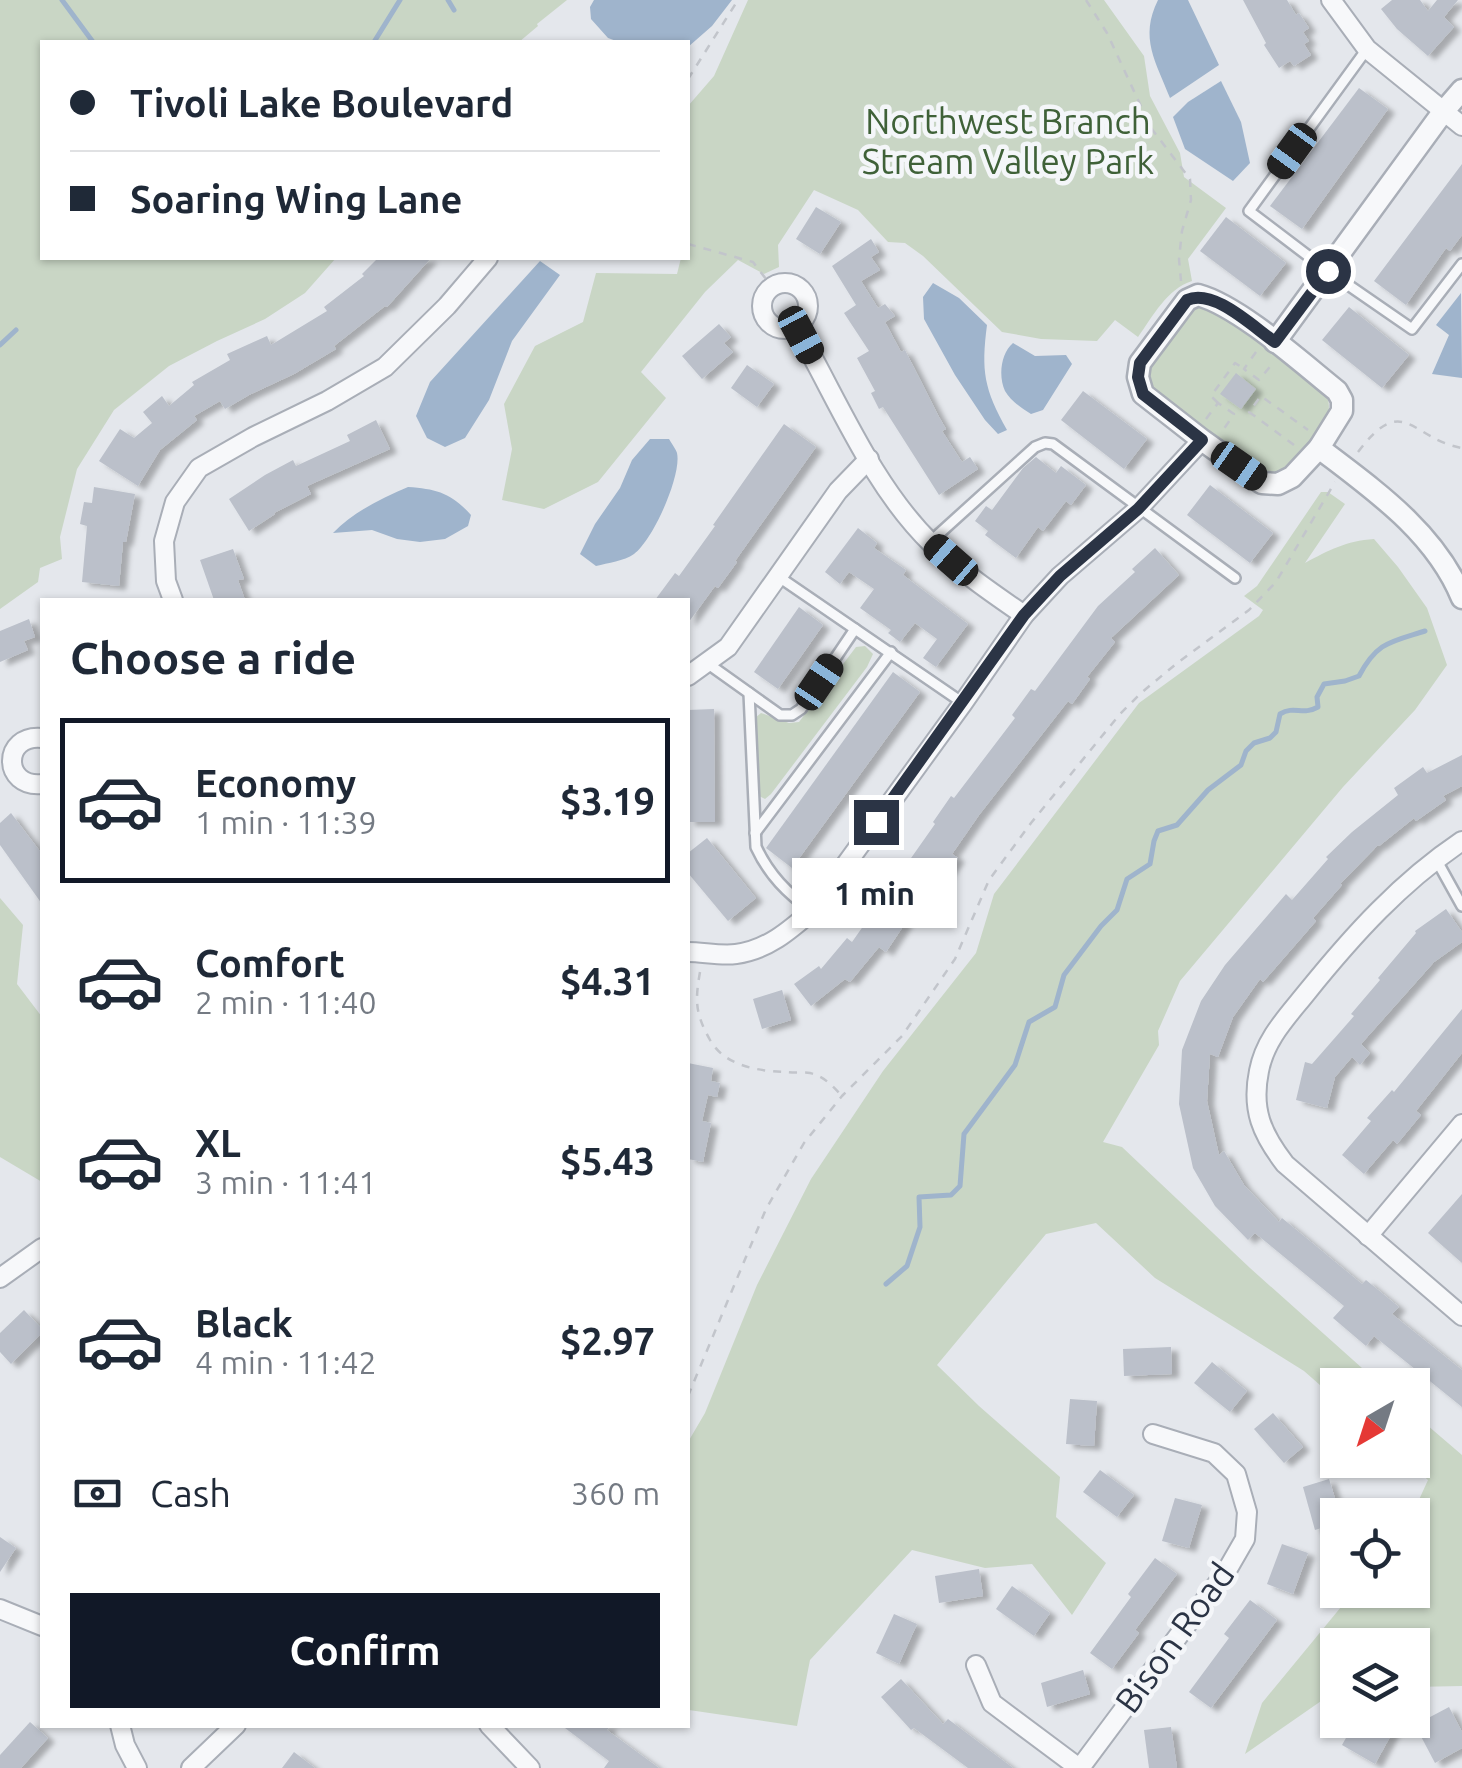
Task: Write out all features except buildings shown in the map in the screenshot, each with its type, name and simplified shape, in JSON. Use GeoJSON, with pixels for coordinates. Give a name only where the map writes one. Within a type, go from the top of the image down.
{"type":"FeatureCollection","features":[{"type":"Feature","properties":{"kind":"street"},"geometry":{"type":"LineString","coordinates":[[1331,0],[1367,49],[1462,126]]}},
{"type":"Feature","properties":{"kind":"street"},"geometry":{"type":"LineString","coordinates":[[1269,351],[1462,90]]}},
{"type":"Feature","properties":{"kind":"street"},"geometry":{"type":"LineString","coordinates":[[172,598],[166,581],[164,541],[175,502],[199,468],[385,367],[447,306],[486,260]]}},
{"type":"Feature","properties":{"kind":"street"},"geometry":{"type":"LineString","coordinates":[[788,283],[806,295],[806,316],[796,327],[781,330],[767,322],[763,298],[772,287],[788,283]]}},
{"type":"Feature","properties":{"kind":"street"},"geometry":{"type":"LineString","coordinates":[[1198,296],[1215,300],[1269,351],[1337,391],[1342,400],[1342,411],[1309,443],[1292,476],[1278,484],[1262,483],[1208,432],[1143,394],[1138,377],[1140,363],[1187,300],[1198,296]]}},
{"type":"Feature","properties":{"kind":"street"},"geometry":{"type":"LineString","coordinates":[[796,327],[898,504],[930,542],[972,579],[1024,615]]}},
{"type":"Feature","properties":{"kind":"street"},"geometry":{"type":"LineString","coordinates":[[690,952],[734,954],[764,947],[812,911],[1024,615],[1060,576],[1138,509],[1208,432]]}},
{"type":"Feature","properties":{"kind":"street"},"geometry":{"type":"LineString","coordinates":[[1309,443],[1393,506],[1418,530],[1452,574],[1462,598]]}},
{"type":"Feature","properties":{"kind":"street"},"geometry":{"type":"LineString","coordinates":[[690,675],[728,647],[838,492],[870,459]]}},
{"type":"Feature","properties":{"kind":"street"},"geometry":{"type":"LineString","coordinates":[[40,738],[19,744],[12,757],[20,780],[40,784]]}},
{"type":"Feature","properties":{"kind":"street"},"geometry":{"type":"LineString","coordinates":[[1462,841],[1435,859],[1372,915],[1274,1034],[1259,1072],[1258,1116],[1267,1141],[1285,1164],[1462,1316]]}},
{"type":"Feature","properties":{"kind":"street"},"geometry":{"type":"LineString","coordinates":[[1368,1236],[1462,1124]]}},
{"type":"Feature","properties":{"kind":"street"},"geometry":{"type":"LineString","coordinates":[[0,1278],[40,1249]]}},
{"type":"Feature","properties":{"kind":"street","name":"Bison Road"},"geometry":{"type":"LineString","coordinates":[[1080,1768],[1226,1572],[1244,1539],[1247,1512],[1236,1474],[1214,1453],[1153,1434]]}},
{"type":"Feature","properties":{"kind":"street"},"geometry":{"type":"LineString","coordinates":[[0,1608],[40,1625]]}},
{"type":"Feature","properties":{"kind":"street"},"geometry":{"type":"LineString","coordinates":[[976,1665],[992,1702],[1080,1768]]}},
{"type":"Feature","properties":{"kind":"street"},"geometry":{"type":"LineString","coordinates":[[121,1728],[137,1768]]}},
{"type":"Feature","properties":{"kind":"street"},"geometry":{"type":"LineString","coordinates":[[191,1768],[233,1728]]}},
{"type":"Feature","properties":{"kind":"street"},"geometry":{"type":"LineString","coordinates":[[492,1728],[530,1768]]}},
{"type":"Feature","properties":{"kind":"lane"},"geometry":{"type":"LineString","coordinates":[[1367,49],[1249,210],[1412,329],[1462,264]]}},
{"type":"Feature","properties":{"kind":"lane"},"geometry":{"type":"LineString","coordinates":[[930,542],[1035,446],[1053,444],[1235,578]]}},
{"type":"Feature","properties":{"kind":"lane"},"geometry":{"type":"LineString","coordinates":[[779,577],[963,703]]}},
{"type":"Feature","properties":{"kind":"lane"},"geometry":{"type":"LineString","coordinates":[[707,663],[780,715],[792,715],[801,708],[855,629]]}},
{"type":"Feature","properties":{"kind":"lane"},"geometry":{"type":"LineString","coordinates":[[756,833],[891,652]]}},
{"type":"Feature","properties":{"kind":"lane"},"geometry":{"type":"LineString","coordinates":[[748,693],[756,847],[766,868],[788,894],[812,911]]}},
{"type":"Feature","properties":{"kind":"lane"},"geometry":{"type":"LineString","coordinates":[[1435,859],[1462,906]]}},
{"type":"Feature","properties":{"kind":"path"},"geometry":{"type":"LineString","coordinates":[[690,76],[738,0]]}},
{"type":"Feature","properties":{"kind":"path"},"geometry":{"type":"LineString","coordinates":[[1086,0],[1107,33],[1151,128],[1190,179],[1191,200],[1179,259],[1184,287]]}},
{"type":"Feature","properties":{"kind":"path"},"geometry":{"type":"LineString","coordinates":[[690,245],[753,262],[772,287]]}},
{"type":"Feature","properties":{"kind":"path"},"geometry":{"type":"LineString","coordinates":[[1244,369],[1269,351]]}},
{"type":"Feature","properties":{"kind":"path"},"geometry":{"type":"LineString","coordinates":[[1208,432],[1234,414],[1211,396],[1223,379],[1236,363],[1259,380],[1269,351]]}},
{"type":"Feature","properties":{"kind":"path"},"geometry":{"type":"LineString","coordinates":[[1246,382],[1252,375]]}},
{"type":"Feature","properties":{"kind":"path"},"geometry":{"type":"LineString","coordinates":[[1223,379],[1228,383]]}},
{"type":"Feature","properties":{"kind":"path"},"geometry":{"type":"LineString","coordinates":[[1261,396],[1309,443],[1250,412],[1261,396]]}},
{"type":"Feature","properties":{"kind":"path"},"geometry":{"type":"LineString","coordinates":[[1249,399],[1255,404]]}},
{"type":"Feature","properties":{"kind":"path"},"geometry":{"type":"LineString","coordinates":[[1208,432],[1218,403]]}},
{"type":"Feature","properties":{"kind":"path"},"geometry":{"type":"LineString","coordinates":[[1359,452],[1370,436],[1398,420],[1415,425],[1444,444],[1462,448]]}},
{"type":"Feature","properties":{"kind":"path"},"geometry":{"type":"LineString","coordinates":[[690,1391],[766,1209],[804,1143],[913,1021],[955,959],[990,880],[1120,714],[1176,664],[1249,610],[1276,582],[1330,489]]}},
{"type":"Feature","properties":{"kind":"path"},"geometry":{"type":"LineString","coordinates":[[700,972],[695,1002],[717,1051],[740,1065],[811,1073],[829,1081],[842,1096]]}},
{"type":"Feature","properties":{"kind":"path"},"geometry":{"type":"LineString","coordinates":[[690,1003],[695,1002]]}},
{"type":"Feature","properties":{"kind":"green space"},"geometry":{"type":"Polygon","coordinates":[[[0,0],[567,0],[521,40],[40,40],[40,260],[334,260],[305,293],[265,319],[169,366],[114,410],[77,469],[60,537],[62,559],[40,568],[38,582],[0,609],[0,0]]]}},
{"type":"Feature","properties":{"kind":"green space","name":"Northwest Branch Stream Valley Park"},"geometry":{"type":"Polygon","coordinates":[[[748,0],[1104,0],[1144,56],[1150,96],[1180,153],[1184,177],[1226,208],[1188,259],[1192,281],[1168,297],[1138,337],[1115,320],[1097,341],[1041,339],[1002,332],[923,256],[905,243],[888,242],[858,210],[814,190],[778,245],[779,267],[764,274],[738,260],[705,292],[641,372],[666,398],[598,482],[544,509],[502,500],[512,449],[504,404],[535,346],[583,322],[596,273],[677,274],[680,260],[690,260],[690,104],[714,76],[748,0]]]}},
{"type":"Feature","properties":{"kind":"green space"},"geometry":{"type":"Polygon","coordinates":[[[1214,308],[1323,390],[1328,413],[1299,459],[1286,470],[1258,468],[1152,389],[1147,369],[1188,309],[1214,308]]]}},
{"type":"Feature","properties":{"kind":"green space"},"geometry":{"type":"Polygon","coordinates":[[[1321,492],[1328,492],[1345,504],[1305,563],[1338,547],[1374,539],[1427,608],[1447,665],[1415,710],[1343,787],[1180,981],[1158,1031],[1159,1045],[1103,1142],[1122,1147],[1362,1368],[1320,1368],[1320,1385],[1304,1371],[1155,1278],[1096,1223],[1046,1234],[937,1365],[1060,1477],[1056,1517],[1106,1563],[1072,1615],[1032,1564],[985,1568],[912,1550],[810,1660],[797,1726],[690,1710],[690,1439],[705,1413],[757,1285],[811,1179],[883,1071],[976,953],[994,894],[1139,703],[1259,616],[1263,610],[1244,596],[1257,586],[1321,492]]]}},
{"type":"Feature","properties":{"kind":"green space"},"geometry":{"type":"Polygon","coordinates":[[[865,646],[873,654],[867,667],[771,794],[765,799],[759,796],[755,718],[761,713],[789,723],[799,722],[856,647],[865,646]]]}},
{"type":"Feature","properties":{"kind":"green space"},"geometry":{"type":"Polygon","coordinates":[[[0,898],[23,925],[17,984],[40,1014],[40,1181],[0,1157],[0,898]]]}},
{"type":"Feature","properties":{"kind":"green space"},"geometry":{"type":"Polygon","coordinates":[[[1430,1428],[1462,1455],[1462,1686],[1430,1687],[1430,1628],[1324,1628],[1340,1608],[1430,1608],[1430,1498],[1420,1498],[1428,1480],[1430,1428]]]}},
{"type":"Feature","properties":{"kind":"green space"},"geometry":{"type":"Polygon","coordinates":[[[1320,1633],[1320,1702],[1245,1754],[1262,1703],[1320,1633]]]}},
{"type":"Feature","properties":{"kind":"water"},"geometry":{"type":"Polygon","coordinates":[[[594,0],[732,0],[712,26],[690,45],[690,40],[608,38],[591,19],[594,0]]]}},
{"type":"Feature","properties":{"kind":"water"},"geometry":{"type":"Polygon","coordinates":[[[1158,0],[1188,0],[1219,65],[1170,98],[1150,38],[1158,0]]]}},
{"type":"Feature","properties":{"kind":"water"},"geometry":{"type":"Polygon","coordinates":[[[1221,81],[1241,122],[1250,163],[1233,181],[1185,149],[1173,117],[1221,81]]]}},
{"type":"Feature","properties":{"kind":"water"},"geometry":{"type":"Polygon","coordinates":[[[540,261],[560,275],[512,341],[489,400],[465,438],[445,447],[427,438],[416,416],[430,382],[540,261]]]}},
{"type":"Feature","properties":{"kind":"water"},"geometry":{"type":"Polygon","coordinates":[[[933,283],[959,298],[987,325],[986,379],[1007,430],[998,434],[985,420],[924,319],[923,297],[933,283]]]}},
{"type":"Feature","properties":{"kind":"water"},"geometry":{"type":"Polygon","coordinates":[[[1461,293],[1462,378],[1432,374],[1449,335],[1436,325],[1461,293]]]}},
{"type":"Feature","properties":{"kind":"water"},"geometry":{"type":"Polygon","coordinates":[[[1013,343],[1035,356],[1066,355],[1072,364],[1043,410],[1031,414],[1005,391],[1002,365],[1013,343]]]}},
{"type":"Feature","properties":{"kind":"water"},"geometry":{"type":"Polygon","coordinates":[[[650,439],[669,439],[677,453],[675,476],[664,506],[642,547],[621,560],[596,566],[580,554],[620,488],[632,460],[650,439]]]}},
{"type":"Feature","properties":{"kind":"water"},"geometry":{"type":"Polygon","coordinates":[[[408,487],[450,497],[471,515],[468,526],[445,539],[420,542],[372,530],[333,533],[359,512],[408,487]]]}},
{"type":"Feature","properties":{"kind":"waterway"},"geometry":{"type":"LineString","coordinates":[[62,0],[92,40]]}},
{"type":"Feature","properties":{"kind":"waterway"},"geometry":{"type":"LineString","coordinates":[[375,40],[400,0]]}},
{"type":"Feature","properties":{"kind":"waterway"},"geometry":{"type":"LineString","coordinates":[[448,0],[454,10]]}},
{"type":"Feature","properties":{"kind":"waterway"},"geometry":{"type":"LineString","coordinates":[[0,345],[16,330]]}},
{"type":"Feature","properties":{"kind":"waterway"},"geometry":{"type":"LineString","coordinates":[[886,1284],[907,1266],[920,1227],[919,1197],[951,1195],[960,1186],[964,1134],[1015,1065],[1029,1022],[1055,1007],[1064,975],[1117,910],[1127,879],[1150,864],[1158,831],[1177,825],[1208,790],[1241,765],[1254,743],[1270,738],[1276,732],[1280,714],[1318,707],[1317,697],[1324,684],[1359,676],[1372,656],[1386,645],[1425,631]]}},
{"type":"Feature","properties":{"kind":"route"},"geometry":{"type":"LineString","coordinates":[[876,822],[1024,615],[1060,576],[1138,509],[1202,440],[1143,394],[1138,377],[1140,363],[1187,300],[1198,296],[1215,300],[1275,342],[1328,271]]}}]}
